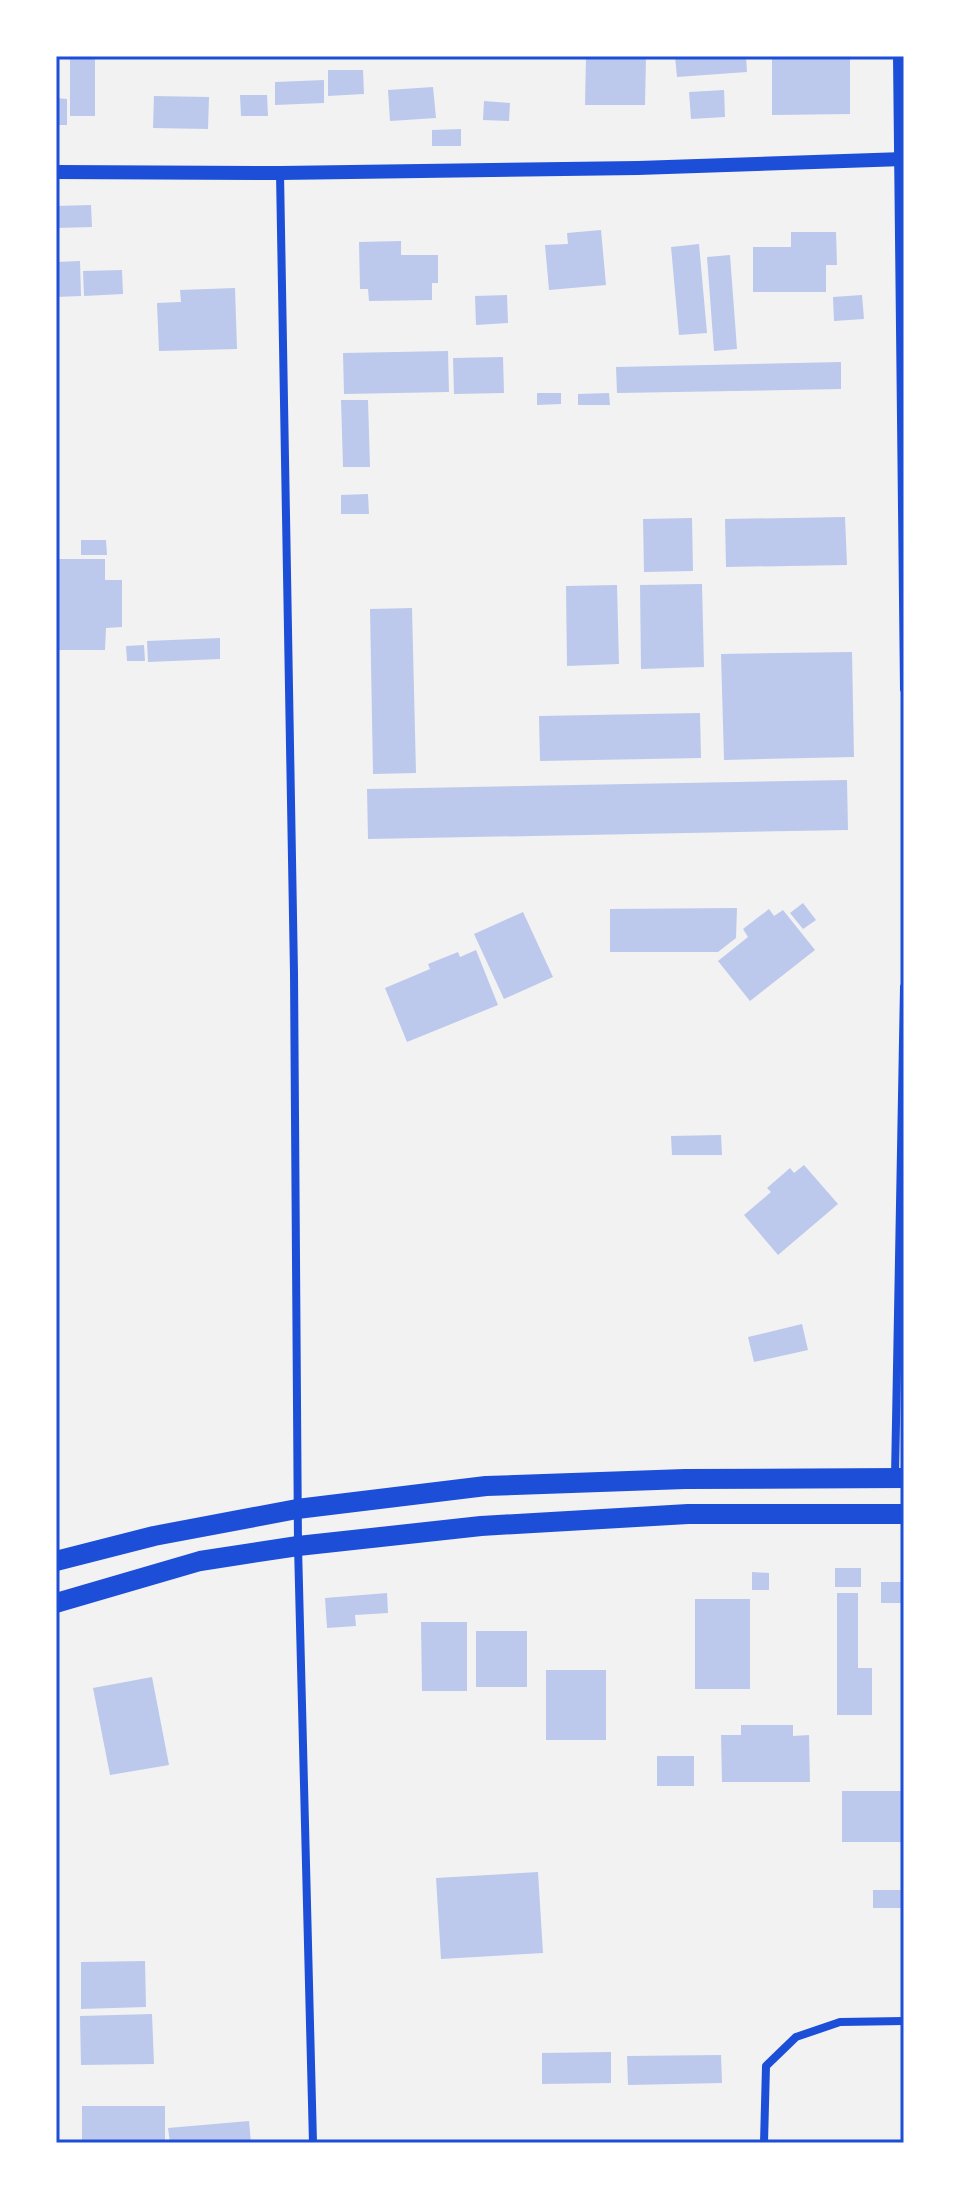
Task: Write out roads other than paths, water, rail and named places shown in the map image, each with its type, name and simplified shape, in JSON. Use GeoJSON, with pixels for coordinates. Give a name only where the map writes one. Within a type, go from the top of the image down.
{"type":"FeatureCollection","features":[{"type":"Feature","properties":{"kind":"main road"},"geometry":{"type":"LineString","coordinates":[[56,1561],[154,1536],[297,1509],[486,1486],[685,1479],[900,1478]]}},
{"type":"Feature","properties":{"kind":"main road"},"geometry":{"type":"LineString","coordinates":[[56,1603],[200,1561],[298,1546],[481,1526],[688,1514],[904,1514]]}},
{"type":"Feature","properties":{"kind":"street"},"geometry":{"type":"LineString","coordinates":[[897,56],[902,160],[904,689]]}},
{"type":"Feature","properties":{"kind":"street"},"geometry":{"type":"LineString","coordinates":[[56,172],[280,173],[638,168],[902,160]]}},
{"type":"Feature","properties":{"kind":"street"},"geometry":{"type":"LineString","coordinates":[[280,173],[294,973],[297,1509],[313,2143]]}},
{"type":"Feature","properties":{"kind":"street"},"geometry":{"type":"LineString","coordinates":[[900,1478],[904,987]]}},
{"type":"Feature","properties":{"kind":"street"},"geometry":{"type":"LineString","coordinates":[[764,2143],[766,2066],[796,2037],[840,2022],[904,2021]]}}]}
